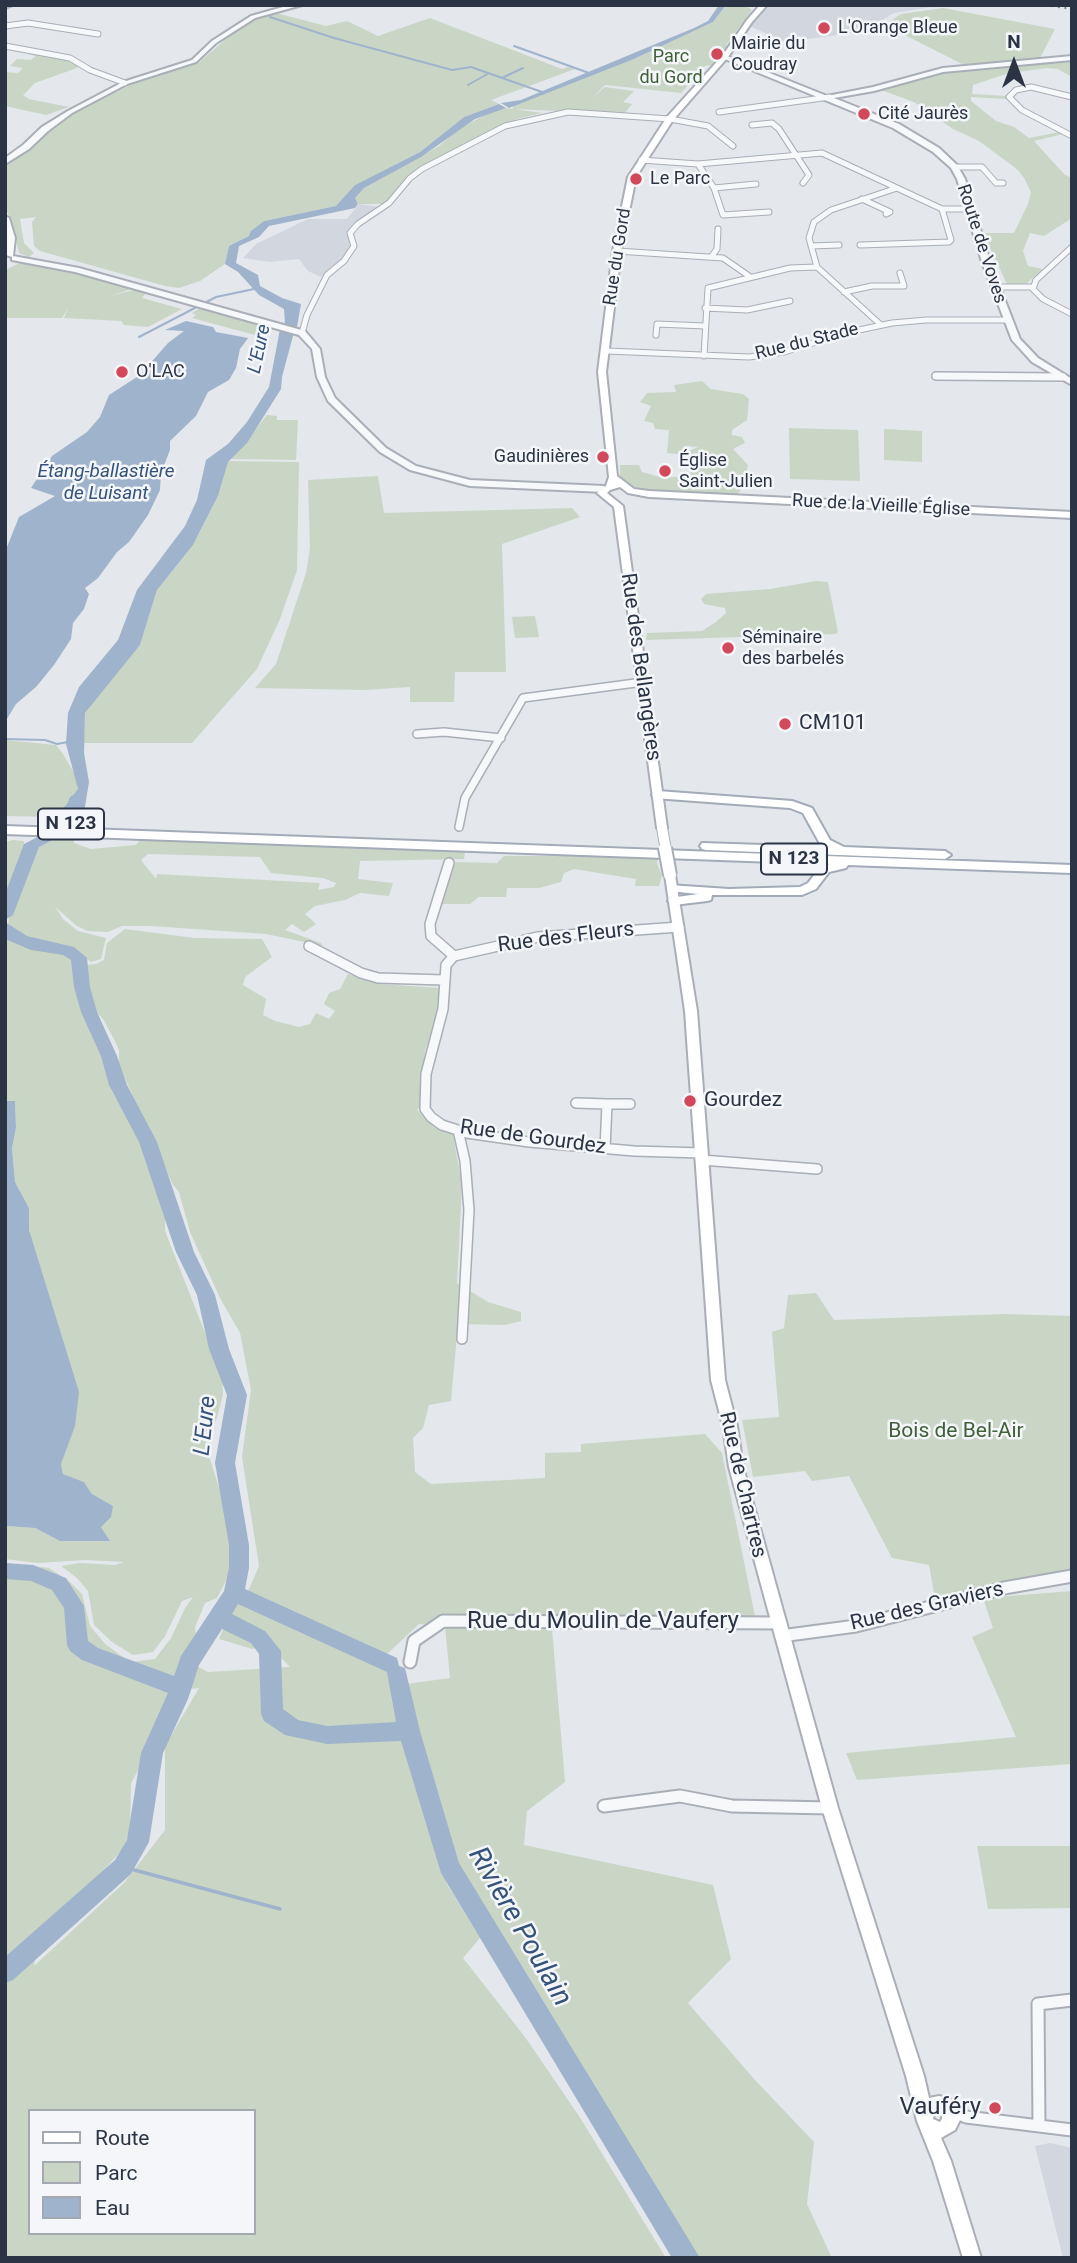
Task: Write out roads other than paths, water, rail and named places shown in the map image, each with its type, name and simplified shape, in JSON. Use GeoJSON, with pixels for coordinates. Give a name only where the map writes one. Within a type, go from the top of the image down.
{"type":"FeatureCollection","features":[{"type":"Feature","properties":{"kind":"main road","name":"Rue du Gord"},"geometry":{"type":"LineString","coordinates":[[617,492],[602,383],[617,251],[632,177],[670,119],[764,5]]}},
{"type":"Feature","properties":{"kind":"main road","name":"Rue de la Vieille Église"},"geometry":{"type":"LineString","coordinates":[[617,492],[1072,515]]}},
{"type":"Feature","properties":{"kind":"main road","name":"Rue des Bellangères"},"geometry":{"type":"LineString","coordinates":[[617,492],[672,888]]}},
{"type":"Feature","properties":{"kind":"main road"},"geometry":{"type":"LineString","coordinates":[[659,801],[712,800],[792,805],[812,815],[817,830],[832,847],[853,851]]}},
{"type":"Feature","properties":{"kind":"main road","name":"N 123"},"geometry":{"type":"LineString","coordinates":[[5,822],[136,830],[1072,869]]}},
{"type":"Feature","properties":{"kind":"main road","name":"N 123"},"geometry":{"type":"LineString","coordinates":[[5,830],[136,830]]}},
{"type":"Feature","properties":{"kind":"main road"},"geometry":{"type":"LineString","coordinates":[[756,847],[803,844],[809,841],[817,830]]}},
{"type":"Feature","properties":{"kind":"main road","name":"N 123"},"geometry":{"type":"LineString","coordinates":[[516,845],[756,847],[1072,860]]}},
{"type":"Feature","properties":{"kind":"main road"},"geometry":{"type":"LineString","coordinates":[[777,858],[807,865],[818,876]]}},
{"type":"Feature","properties":{"kind":"main road"},"geometry":{"type":"LineString","coordinates":[[672,888],[729,893],[802,891],[812,886],[825,869],[834,866],[916,864]]}},
{"type":"Feature","properties":{"kind":"main road","name":"Rue de Chartres"},"geometry":{"type":"LineString","coordinates":[[672,888],[691,1011],[718,1380],[744,1504],[830,1808],[915,2076],[925,2120],[942,2161],[972,2258]]}},
{"type":"Feature","properties":{"kind":"main road","name":"Rue de Chartres"},"geometry":{"type":"LineString","coordinates":[[915,2076],[950,2117],[942,2161]]}},
{"type":"Feature","properties":{"kind":"main road"},"geometry":{"type":"LineString","coordinates":[[930,2106],[950,2117],[934,2130],[925,2120],[930,2106]]}},
{"type":"Feature","properties":{"kind":"street"},"geometry":{"type":"LineString","coordinates":[[5,162],[69,112],[125,83],[194,61],[214,42],[253,17],[299,5]]}},
{"type":"Feature","properties":{"kind":"street"},"geometry":{"type":"LineString","coordinates":[[5,26],[28,23],[98,34]]}},
{"type":"Feature","properties":{"kind":"street"},"geometry":{"type":"LineString","coordinates":[[5,47],[70,58],[90,70],[125,83]]}},
{"type":"Feature","properties":{"kind":"street"},"geometry":{"type":"LineString","coordinates":[[719,112],[876,89],[943,69],[1072,58]]}},
{"type":"Feature","properties":{"kind":"street","name":"Route de Voves"},"geometry":{"type":"LineString","coordinates":[[720,60],[743,63],[830,97],[908,132],[936,150],[954,167],[961,179],[1006,320],[1023,349],[1072,383]]}},
{"type":"Feature","properties":{"kind":"street"},"geometry":{"type":"LineString","coordinates":[[1072,97],[1031,87],[1016,90],[1009,97],[1010,101],[1022,110],[1072,136]]}},
{"type":"Feature","properties":{"kind":"street"},"geometry":{"type":"LineString","coordinates":[[299,332],[327,275],[344,261],[354,246],[350,233],[358,224],[390,203],[416,173],[505,126],[560,113],[670,119],[708,126],[733,146]]}},
{"type":"Feature","properties":{"kind":"street"},"geometry":{"type":"LineString","coordinates":[[752,125],[772,122],[779,129],[809,175],[803,183]]}},
{"type":"Feature","properties":{"kind":"street"},"geometry":{"type":"LineString","coordinates":[[641,160],[698,164],[822,153],[942,209],[970,209]]}},
{"type":"Feature","properties":{"kind":"street"},"geometry":{"type":"LineString","coordinates":[[698,164],[714,188],[723,215],[769,212]]}},
{"type":"Feature","properties":{"kind":"street"},"geometry":{"type":"LineString","coordinates":[[954,167],[982,167],[996,183],[1003,183]]}},
{"type":"Feature","properties":{"kind":"street"},"geometry":{"type":"LineString","coordinates":[[714,188],[756,184]]}},
{"type":"Feature","properties":{"kind":"street"},"geometry":{"type":"LineString","coordinates":[[881,325],[817,267],[809,238],[814,222],[831,210],[897,188]]}},
{"type":"Feature","properties":{"kind":"street"},"geometry":{"type":"LineString","coordinates":[[862,199],[890,212],[886,214]]}},
{"type":"Feature","properties":{"kind":"street"},"geometry":{"type":"LineString","coordinates":[[860,245],[948,242],[951,240],[942,209]]}},
{"type":"Feature","properties":{"kind":"street"},"geometry":{"type":"LineString","coordinates":[[5,218],[11,238],[8,259],[58,265],[299,332],[316,349],[321,377],[331,400],[368,438],[397,460],[440,477],[470,483],[617,492]]}},
{"type":"Feature","properties":{"kind":"street"},"geometry":{"type":"LineString","coordinates":[[711,257],[717,248],[718,229]]}},
{"type":"Feature","properties":{"kind":"street"},"geometry":{"type":"LineString","coordinates":[[811,246],[839,245]]}},
{"type":"Feature","properties":{"kind":"street"},"geometry":{"type":"LineString","coordinates":[[1033,289],[1036,280],[1072,247]]}},
{"type":"Feature","properties":{"kind":"street"},"geometry":{"type":"LineString","coordinates":[[617,251],[711,257],[729,262],[749,276]]}},
{"type":"Feature","properties":{"kind":"street"},"geometry":{"type":"LineString","coordinates":[[1060,259],[1072,261]]}},
{"type":"Feature","properties":{"kind":"street"},"geometry":{"type":"LineString","coordinates":[[704,356],[708,288],[790,268],[817,267]]}},
{"type":"Feature","properties":{"kind":"street"},"geometry":{"type":"LineString","coordinates":[[844,292],[872,286],[904,286],[900,273]]}},
{"type":"Feature","properties":{"kind":"street"},"geometry":{"type":"LineString","coordinates":[[995,289],[1033,289],[1043,299],[1072,314]]}},
{"type":"Feature","properties":{"kind":"street"},"geometry":{"type":"LineString","coordinates":[[705,308],[747,310],[790,301]]}},
{"type":"Feature","properties":{"kind":"street","name":"Rue du Stade"},"geometry":{"type":"LineString","coordinates":[[607,351],[704,356],[767,355],[881,325],[926,320],[1006,320]]}},
{"type":"Feature","properties":{"kind":"street"},"geometry":{"type":"LineString","coordinates":[[656,335],[657,324],[705,326]]}},
{"type":"Feature","properties":{"kind":"street"},"geometry":{"type":"LineString","coordinates":[[936,376],[1063,377]]}},
{"type":"Feature","properties":{"kind":"street"},"geometry":{"type":"LineString","coordinates":[[459,827],[465,798],[523,698],[643,682]]}},
{"type":"Feature","properties":{"kind":"street"},"geometry":{"type":"LineString","coordinates":[[417,734],[444,732],[501,738]]}},
{"type":"Feature","properties":{"kind":"street"},"geometry":{"type":"LineString","coordinates":[[449,863],[430,924],[430,936],[454,956]]}},
{"type":"Feature","properties":{"kind":"street","name":"Rue des Fleurs"},"geometry":{"type":"LineString","coordinates":[[454,956],[538,937],[679,927]]}},
{"type":"Feature","properties":{"kind":"street"},"geometry":{"type":"LineString","coordinates":[[309,946],[361,973],[378,978],[444,980]]}},
{"type":"Feature","properties":{"kind":"street","name":"Rue de Gourdez"},"geometry":{"type":"LineString","coordinates":[[454,956],[446,965],[443,1009],[426,1074],[425,1109],[442,1125],[529,1142],[817,1168]]}},
{"type":"Feature","properties":{"kind":"street"},"geometry":{"type":"LineString","coordinates":[[576,1103],[630,1104]]}},
{"type":"Feature","properties":{"kind":"street"},"geometry":{"type":"LineString","coordinates":[[605,1149],[607,1104]]}},
{"type":"Feature","properties":{"kind":"street"},"geometry":{"type":"LineString","coordinates":[[458,1130],[465,1161],[469,1210],[462,1339]]}},
{"type":"Feature","properties":{"kind":"street","name":"Rue des Graviers"},"geometry":{"type":"LineString","coordinates":[[779,1629],[856,1626],[992,1591],[1072,1576]]}},
{"type":"Feature","properties":{"kind":"street","name":"Rue du Moulin de Vaufery"},"geometry":{"type":"LineString","coordinates":[[410,1662],[414,1641],[443,1621],[779,1629]]}},
{"type":"Feature","properties":{"kind":"street"},"geometry":{"type":"LineString","coordinates":[[604,1806],[680,1796],[732,1806],[830,1808]]}},
{"type":"Feature","properties":{"kind":"street"},"geometry":{"type":"LineString","coordinates":[[1039,2125],[1038,2004],[1072,2000]]}},
{"type":"Feature","properties":{"kind":"street"},"geometry":{"type":"LineString","coordinates":[[950,2117],[1072,2130]]}},
{"type":"Feature","properties":{"kind":"water"},"geometry":{"type":"Polygon","coordinates":[[[719,5],[726,5],[713,22],[634,59],[509,108],[501,103],[521,100],[694,28],[708,21],[719,5]]]}},
{"type":"Feature","properties":{"kind":"water"},"geometry":{"type":"Polygon","coordinates":[[[499,104],[506,108],[475,119],[421,157],[364,188],[355,198],[358,204],[355,208],[269,226],[259,237],[239,246],[236,263],[258,275],[260,286],[282,298],[301,304],[297,327],[285,324],[284,309],[259,295],[238,272],[225,264],[229,246],[249,236],[251,231],[264,221],[336,206],[355,185],[420,152],[464,117],[499,104]]]}},
{"type":"Feature","properties":{"kind":"water","name":"Étang-ballastière de Luisant"},"geometry":{"type":"Polygon","coordinates":[[[186,321],[213,327],[216,332],[248,338],[240,349],[236,368],[229,380],[208,392],[196,416],[170,441],[170,450],[161,473],[160,490],[148,515],[98,578],[85,588],[89,594],[84,609],[73,623],[71,639],[54,665],[36,687],[16,704],[5,722],[5,552],[19,517],[55,496],[31,488],[52,456],[87,432],[100,417],[109,395],[140,375],[168,343],[184,331],[165,330],[186,321]]]}},
{"type":"Feature","properties":{"kind":"water"},"geometry":{"type":"Polygon","coordinates":[[[280,329],[294,332],[281,389],[247,443],[228,462],[218,496],[193,545],[157,590],[140,645],[85,713],[84,753],[89,782],[83,819],[57,817],[78,789],[66,744],[68,713],[79,687],[118,640],[137,590],[185,526],[197,500],[206,460],[228,444],[247,422],[269,387],[280,329]]]}},
{"type":"Feature","properties":{"kind":"water"},"geometry":{"type":"Polygon","coordinates":[[[5,1101],[15,1101],[16,1128],[12,1148],[15,1182],[29,1208],[29,1230],[79,1392],[75,1426],[61,1464],[63,1474],[84,1482],[92,1494],[113,1506],[111,1517],[101,1527],[110,1541],[60,1541],[35,1528],[5,1526],[5,1101]]]}},
{"type":"Feature","properties":{"kind":"waterway"},"geometry":{"type":"LineString","coordinates":[[270,17],[334,38],[452,70],[471,67],[489,73]]}},
{"type":"Feature","properties":{"kind":"waterway"},"geometry":{"type":"LineString","coordinates":[[514,46],[589,73]]}},
{"type":"Feature","properties":{"kind":"waterway"},"geometry":{"type":"LineString","coordinates":[[504,77],[523,68]]}},
{"type":"Feature","properties":{"kind":"waterway"},"geometry":{"type":"LineString","coordinates":[[468,85],[489,73]]}},
{"type":"Feature","properties":{"kind":"waterway"},"geometry":{"type":"LineString","coordinates":[[489,73],[542,92]]}},
{"type":"Feature","properties":{"kind":"waterway"},"geometry":{"type":"LineString","coordinates":[[139,337],[216,297],[254,289]]}},
{"type":"Feature","properties":{"kind":"waterway"},"geometry":{"type":"LineString","coordinates":[[5,739],[45,740],[57,744],[68,742]]}},
{"type":"Feature","properties":{"kind":"waterway","name":"L'Eure"},"geometry":{"type":"LineString","coordinates":[[5,915],[32,844],[66,829],[78,797]]}},
{"type":"Feature","properties":{"kind":"waterway","name":"L'Eure"},"geometry":{"type":"LineString","coordinates":[[5,927],[10,935],[21,940],[37,946],[68,951],[79,958],[82,987],[89,1012],[109,1056],[118,1085],[148,1142],[185,1252],[206,1295],[219,1349],[237,1395],[225,1463],[239,1545],[239,1568],[234,1593]]}},
{"type":"Feature","properties":{"kind":"waterway"},"geometry":{"type":"LineString","coordinates":[[5,1571],[33,1573],[59,1584],[74,1606],[78,1645],[90,1654],[180,1688]]}},
{"type":"Feature","properties":{"kind":"waterway","name":"L'Eure"},"geometry":{"type":"LineString","coordinates":[[218,1617],[234,1593]]}},
{"type":"Feature","properties":{"kind":"waterway"},"geometry":{"type":"LineString","coordinates":[[234,1593],[389,1664]]}},
{"type":"Feature","properties":{"kind":"waterway","name":"L'Eure"},"geometry":{"type":"LineString","coordinates":[[5,1972],[123,1867],[138,1842],[152,1753],[177,1699],[189,1662],[218,1617]]}},
{"type":"Feature","properties":{"kind":"waterway","name":"Rivière Poulain"},"geometry":{"type":"LineString","coordinates":[[218,1617],[258,1637],[270,1651],[272,1714],[293,1728],[327,1735],[409,1731]]}},
{"type":"Feature","properties":{"kind":"waterway"},"geometry":{"type":"LineString","coordinates":[[397,1674],[409,1731]]}},
{"type":"Feature","properties":{"kind":"waterway","name":"Rivière Poulain"},"geometry":{"type":"LineString","coordinates":[[409,1731],[449,1866],[687,2258]]}},
{"type":"Feature","properties":{"kind":"waterway"},"geometry":{"type":"LineString","coordinates":[[123,1867],[280,1909]]}},
{"type":"Feature","properties":{"kind":"railway"},"geometry":{"type":"LineString","coordinates":[[1045,5],[1072,9]]}},
{"type":"Feature","properties":{"kind":"place","name":"L'Orange Bleue"},"geometry":{"type":"Point","coordinates":[824,28]}},
{"type":"Feature","properties":{"kind":"place","name":"Mairie du Coudray"},"geometry":{"type":"Point","coordinates":[717,54]}},
{"type":"Feature","properties":{"kind":"place","name":"Cité Jaurès"},"geometry":{"type":"Point","coordinates":[864,114]}},
{"type":"Feature","properties":{"kind":"place","name":"Le Parc"},"geometry":{"type":"Point","coordinates":[636,179]}},
{"type":"Feature","properties":{"kind":"place","name":"O'LAC"},"geometry":{"type":"Point","coordinates":[122,372]}},
{"type":"Feature","properties":{"kind":"place","name":"Gaudinières"},"geometry":{"type":"Point","coordinates":[603,457]}},
{"type":"Feature","properties":{"kind":"place","name":"Église Saint-Julien"},"geometry":{"type":"Point","coordinates":[665,471]}},
{"type":"Feature","properties":{"kind":"place","name":"Séminaire des barbelés"},"geometry":{"type":"Point","coordinates":[728,648]}},
{"type":"Feature","properties":{"kind":"place","name":"CM101"},"geometry":{"type":"Point","coordinates":[785,724]}},
{"type":"Feature","properties":{"kind":"place","name":"Gourdez"},"geometry":{"type":"Point","coordinates":[690,1101]}},
{"type":"Feature","properties":{"kind":"place","name":"Vauféry"},"geometry":{"type":"Point","coordinates":[995,2108]}},
{"type":"Feature","properties":{"kind":"park label","name":"Parc du Gord"},"geometry":{"type":"Point","coordinates":[671,67]}},
{"type":"Feature","properties":{"kind":"park label","name":"Bois de Bel-Air"},"geometry":{"type":"Point","coordinates":[956,1432]}}]}
